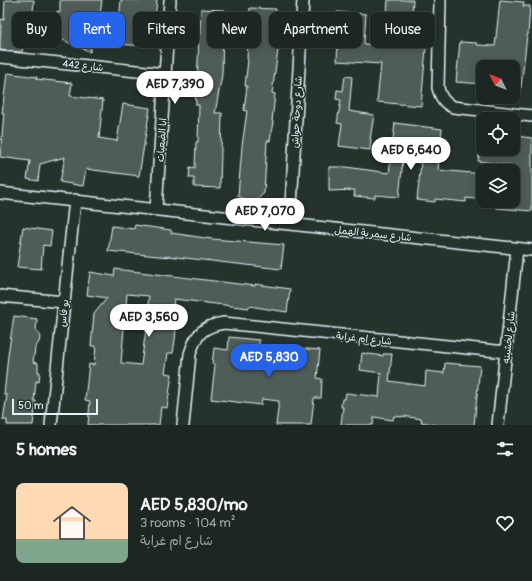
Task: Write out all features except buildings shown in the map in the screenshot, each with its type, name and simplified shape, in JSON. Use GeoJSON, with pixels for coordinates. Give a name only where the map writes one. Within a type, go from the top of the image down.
{"type":"FeatureCollection","features":[{"type":"Feature","properties":{"kind":"street","name":"ابا الضعيات"},"geometry":{"type":"LineString","coordinates":[[156,209],[170,0]]}},
{"type":"Feature","properties":{"kind":"street","name":"شارع دوحة حواش"},"geometry":{"type":"LineString","coordinates":[[290,223],[302,0]]}},
{"type":"Feature","properties":{"kind":"street"},"geometry":{"type":"LineString","coordinates":[[440,0],[438,88],[440,97],[446,104],[453,107],[532,116]]}},
{"type":"Feature","properties":{"kind":"street","name":"شارع 442"},"geometry":{"type":"LineString","coordinates":[[0,57],[166,74]]}},
{"type":"Feature","properties":{"kind":"street","name":"شارع سمرية الهمل"},"geometry":{"type":"LineString","coordinates":[[0,193],[532,250]]}},
{"type":"Feature","properties":{"kind":"street","name":"بو فاس"},"geometry":{"type":"LineString","coordinates":[[51,425],[75,200]]}},
{"type":"Feature","properties":{"kind":"street","name":"شارع لخشينه"},"geometry":{"type":"LineString","coordinates":[[498,425],[517,249]]}},
{"type":"Feature","properties":{"kind":"street"},"geometry":{"type":"LineString","coordinates":[[0,296],[64,302]]}},
{"type":"Feature","properties":{"kind":"street","name":"شارع ام غرابة"},"geometry":{"type":"LineString","coordinates":[[183,425],[190,354],[193,343],[201,333],[212,325],[224,323],[506,352]]}}]}
